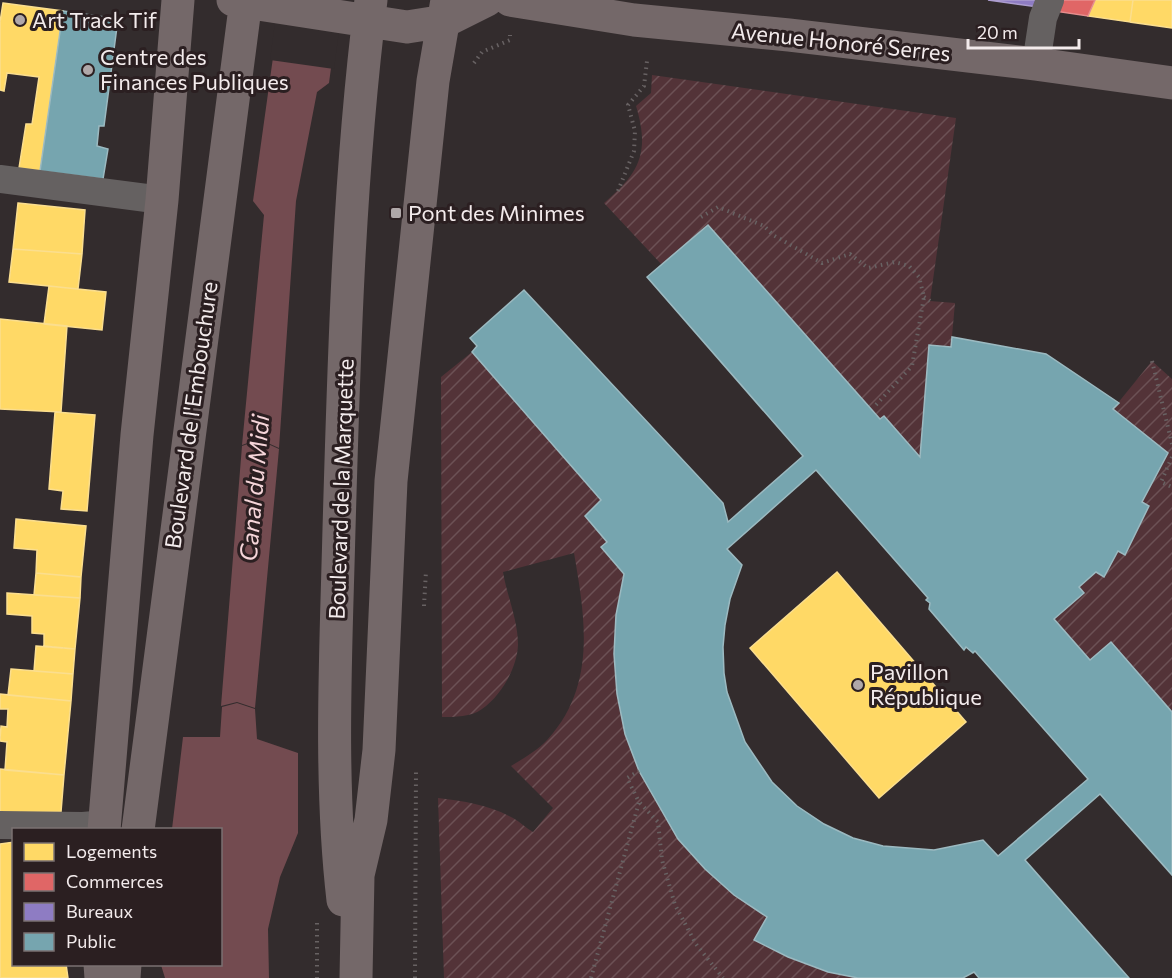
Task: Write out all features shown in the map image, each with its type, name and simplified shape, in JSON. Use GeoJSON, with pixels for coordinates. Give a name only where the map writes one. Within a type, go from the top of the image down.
{"type":"FeatureCollection","features":[{"type":"Feature","properties":{"kind":"main road"},"geometry":{"type":"LineString","coordinates":[[104,826],[137,435],[162,200],[178,0]]}},
{"type":"Feature","properties":{"kind":"main road"},"geometry":{"type":"LineString","coordinates":[[233,0],[407,27],[446,10],[487,0]]}},
{"type":"Feature","properties":{"kind":"main road","name":"Boulevard de l'Embouchure"},"geometry":{"type":"LineString","coordinates":[[138,828],[246,0]]}},
{"type":"Feature","properties":{"kind":"main road","name":"Boulevard de la Marquette"},"geometry":{"type":"LineString","coordinates":[[354,978],[339,867],[336,650],[342,405],[353,173],[360,86],[371,0]]}},
{"type":"Feature","properties":{"kind":"main road","name":"Avenue Honoré Serres"},"geometry":{"type":"LineString","coordinates":[[510,0],[634,20],[789,35],[1036,64],[1172,83]]}},
{"type":"Feature","properties":{"kind":"main road"},"geometry":{"type":"LineString","coordinates":[[354,978],[358,875],[371,820],[379,750],[391,482],[433,81],[446,10]]}},
{"type":"Feature","properties":{"kind":"street"},"geometry":{"type":"LineString","coordinates":[[1036,64],[1042,18],[1050,0]]}},
{"type":"Feature","properties":{"kind":"street"},"geometry":{"type":"LineString","coordinates":[[0,180],[162,200]]}},
{"type":"Feature","properties":{"kind":"street"},"geometry":{"type":"LineString","coordinates":[[0,825],[104,826]]}},
{"type":"Feature","properties":{"kind":"path"},"geometry":{"type":"LineString","coordinates":[[471,73],[474,63],[482,52],[510,40]]}},
{"type":"Feature","properties":{"kind":"path"},"geometry":{"type":"LineString","coordinates":[[618,191],[634,151],[635,131],[628,105],[644,86],[647,62]]}},
{"type":"Feature","properties":{"kind":"path"},"geometry":{"type":"LineString","coordinates":[[701,217],[718,207],[764,226],[773,235],[822,263],[850,254],[868,268],[895,262],[909,266],[919,277],[924,297],[912,366],[874,407]]}},
{"type":"Feature","properties":{"kind":"path"},"geometry":{"type":"LineString","coordinates":[[924,297],[930,302]]}},
{"type":"Feature","properties":{"kind":"path"},"geometry":{"type":"LineString","coordinates":[[1152,361],[1172,444]]}},
{"type":"Feature","properties":{"kind":"path"},"geometry":{"type":"LineString","coordinates":[[1172,457],[1161,482],[1172,487]]}},
{"type":"Feature","properties":{"kind":"path"},"geometry":{"type":"LineString","coordinates":[[424,610],[426,566]]}},
{"type":"Feature","properties":{"kind":"path"},"geometry":{"type":"LineString","coordinates":[[416,765],[416,978]]}},
{"type":"Feature","properties":{"kind":"path"},"geometry":{"type":"LineString","coordinates":[[639,771],[627,778],[639,802],[658,822],[662,860],[675,905],[696,944],[723,978]]}},
{"type":"Feature","properties":{"kind":"path"},"geometry":{"type":"LineString","coordinates":[[591,978],[639,802]]}},
{"type":"Feature","properties":{"kind":"shaded area"},"geometry":{"type":"Polygon","coordinates":[[[652,75],[956,118],[930,301],[955,303],[951,347],[929,345],[920,457],[884,416],[880,419],[708,225],[662,265],[604,203],[626,182],[639,160],[642,136],[636,106],[651,93],[652,75]]]}},
{"type":"Feature","properties":{"kind":"shaded area"},"geometry":{"type":"Polygon","coordinates":[[[472,352],[601,500],[585,516],[607,542],[601,547],[624,574],[616,615],[614,654],[617,694],[625,733],[639,771],[678,839],[705,869],[734,895],[767,917],[755,940],[805,963],[858,978],[444,978],[438,798],[467,802],[495,810],[513,818],[533,832],[553,808],[511,766],[544,743],[564,718],[581,673],[583,650],[584,626],[574,553],[503,572],[518,636],[515,663],[496,697],[478,712],[457,717],[442,717],[441,377],[472,352]]]}},
{"type":"Feature","properties":{"kind":"shaded area"},"geometry":{"type":"Polygon","coordinates":[[[1152,361],[1172,379],[1172,712],[1111,642],[1090,660],[1054,619],[1084,593],[1079,587],[1096,572],[1104,577],[1118,551],[1125,554],[1148,506],[1142,502],[1168,453],[1113,409],[1152,361]]]}},
{"type":"Feature","properties":{"kind":"water"},"geometry":{"type":"Polygon","coordinates":[[[281,0],[340,0],[329,83],[317,92],[296,201],[279,448],[259,439],[242,445],[264,215],[253,201],[281,0]]]}},
{"type":"Feature","properties":{"kind":"water","name":"Canal du Midi"},"geometry":{"type":"Polygon","coordinates":[[[259,440],[279,449],[255,708],[237,702],[221,706],[242,446],[259,440]]]}},
{"type":"Feature","properties":{"kind":"water"},"geometry":{"type":"Polygon","coordinates":[[[237,703],[255,709],[257,739],[298,753],[298,833],[280,877],[268,929],[269,978],[165,978],[161,966],[222,966],[222,828],[172,828],[183,737],[220,737],[222,707],[237,703]]]}},
{"type":"Feature","properties":{"kind":"pier"},"geometry":{"type":"Polygon","coordinates":[[[278,0],[343,0],[334,69],[270,60],[278,0]]]}},
{"type":"Feature","properties":{"kind":"building: Logements"},"geometry":{"type":"Polygon","coordinates":[[[1095,0],[1133,0],[1130,22],[1088,16],[1095,0]]]}},
{"type":"Feature","properties":{"kind":"building: Logements"},"geometry":{"type":"Polygon","coordinates":[[[1133,0],[1172,0],[1172,28],[1130,22],[1133,0]]]}},
{"type":"Feature","properties":{"kind":"building: Logements"},"geometry":{"type":"Polygon","coordinates":[[[3,3],[63,11],[40,171],[19,168],[26,124],[32,124],[39,77],[7,73],[4,91],[0,90],[0,22],[3,3]]]}},
{"type":"Feature","properties":{"kind":"building: Logements"},"geometry":{"type":"Polygon","coordinates":[[[18,203],[85,210],[82,254],[13,249],[18,203]]]}},
{"type":"Feature","properties":{"kind":"building: Logements"},"geometry":{"type":"Polygon","coordinates":[[[13,249],[82,254],[78,289],[9,282],[13,249]]]}},
{"type":"Feature","properties":{"kind":"building: Logements"},"geometry":{"type":"Polygon","coordinates":[[[49,286],[106,292],[102,330],[44,324],[49,286]]]}},
{"type":"Feature","properties":{"kind":"building: Logements"},"geometry":{"type":"Polygon","coordinates":[[[0,319],[67,326],[61,412],[0,409],[0,319]]]}},
{"type":"Feature","properties":{"kind":"building: Logements"},"geometry":{"type":"Polygon","coordinates":[[[55,412],[95,415],[87,511],[61,509],[63,491],[49,489],[55,412]]]}},
{"type":"Feature","properties":{"kind":"building: Logements"},"geometry":{"type":"Polygon","coordinates":[[[16,519],[86,526],[81,577],[36,573],[37,550],[14,548],[16,519]]]}},
{"type":"Feature","properties":{"kind":"building: Logements","name":"Pavillon République"},"geometry":{"type":"Polygon","coordinates":[[[837,572],[966,722],[879,798],[750,648],[837,572]]]}},
{"type":"Feature","properties":{"kind":"building: Logements"},"geometry":{"type":"Polygon","coordinates":[[[36,573],[81,577],[80,598],[34,595],[36,573]]]}},
{"type":"Feature","properties":{"kind":"building: Logements"},"geometry":{"type":"Polygon","coordinates":[[[7,593],[80,598],[75,649],[44,646],[44,634],[32,633],[32,616],[7,614],[7,593]]]}},
{"type":"Feature","properties":{"kind":"building: Logements"},"geometry":{"type":"Polygon","coordinates":[[[36,646],[75,649],[73,674],[34,671],[36,646]]]}},
{"type":"Feature","properties":{"kind":"building: Logements"},"geometry":{"type":"Polygon","coordinates":[[[11,669],[73,674],[71,701],[8,695],[11,669]]]}},
{"type":"Feature","properties":{"kind":"building: Logements"},"geometry":{"type":"Polygon","coordinates":[[[0,694],[71,701],[64,775],[5,770],[7,742],[0,741],[0,739],[1,726],[7,727],[8,709],[0,709],[0,694]]]}},
{"type":"Feature","properties":{"kind":"building: Logements"},"geometry":{"type":"Polygon","coordinates":[[[0,769],[64,775],[61,812],[0,813],[0,769]]]}},
{"type":"Feature","properties":{"kind":"building: Logements"},"geometry":{"type":"Polygon","coordinates":[[[12,842],[12,966],[66,966],[68,978],[0,978],[0,844],[12,842]]]}},
{"type":"Feature","properties":{"kind":"building: Commerces"},"geometry":{"type":"Polygon","coordinates":[[[1058,0],[1095,0],[1088,16],[1054,11],[1058,0]]]}},
{"type":"Feature","properties":{"kind":"building: Bureaux"},"geometry":{"type":"Polygon","coordinates":[[[988,0],[1040,0],[1038,7],[988,0]]]}},
{"type":"Feature","properties":{"kind":"building: Public"},"geometry":{"type":"Polygon","coordinates":[[[63,11],[118,19],[104,126],[99,126],[97,146],[108,149],[103,179],[40,171],[63,11]]]}},
{"type":"Feature","properties":{"kind":"building: Public"},"geometry":{"type":"Polygon","coordinates":[[[708,225],[880,419],[884,416],[920,457],[929,345],[951,347],[952,337],[1046,354],[1119,403],[1113,409],[1168,453],[1142,502],[1149,506],[1125,555],[1118,551],[1104,577],[1096,572],[1079,587],[1084,593],[1054,619],[1090,660],[1111,642],[1172,712],[1172,875],[1100,794],[1025,860],[1129,978],[979,978],[974,972],[963,978],[858,978],[828,972],[788,957],[754,940],[767,917],[734,895],[705,869],[678,839],[639,771],[625,734],[617,694],[614,654],[616,615],[624,574],[601,547],[607,542],[585,516],[601,500],[472,352],[477,346],[470,338],[524,290],[723,503],[728,522],[803,456],[647,277],[708,225]],[[816,470],[727,549],[742,565],[730,599],[725,625],[723,647],[727,692],[745,742],[772,782],[797,806],[824,824],[853,838],[883,846],[934,850],[983,840],[998,856],[1088,779],[975,651],[973,653],[966,647],[964,650],[929,609],[930,603],[926,600],[928,598],[816,470]]]}},
{"type":"Feature","properties":{"kind":"place","name":"Art Track Tif"},"geometry":{"type":"Point","coordinates":[20,20]}},
{"type":"Feature","properties":{"kind":"place","name":"Centre des Finances Publiques"},"geometry":{"type":"Point","coordinates":[88,70]}},
{"type":"Feature","properties":{"kind":"place","name":"Pont des Minimes"},"geometry":{"type":"Point","coordinates":[396,213]}},
{"type":"Feature","properties":{"kind":"place","name":"Pavillon République"},"geometry":{"type":"Point","coordinates":[858,685]}}]}
